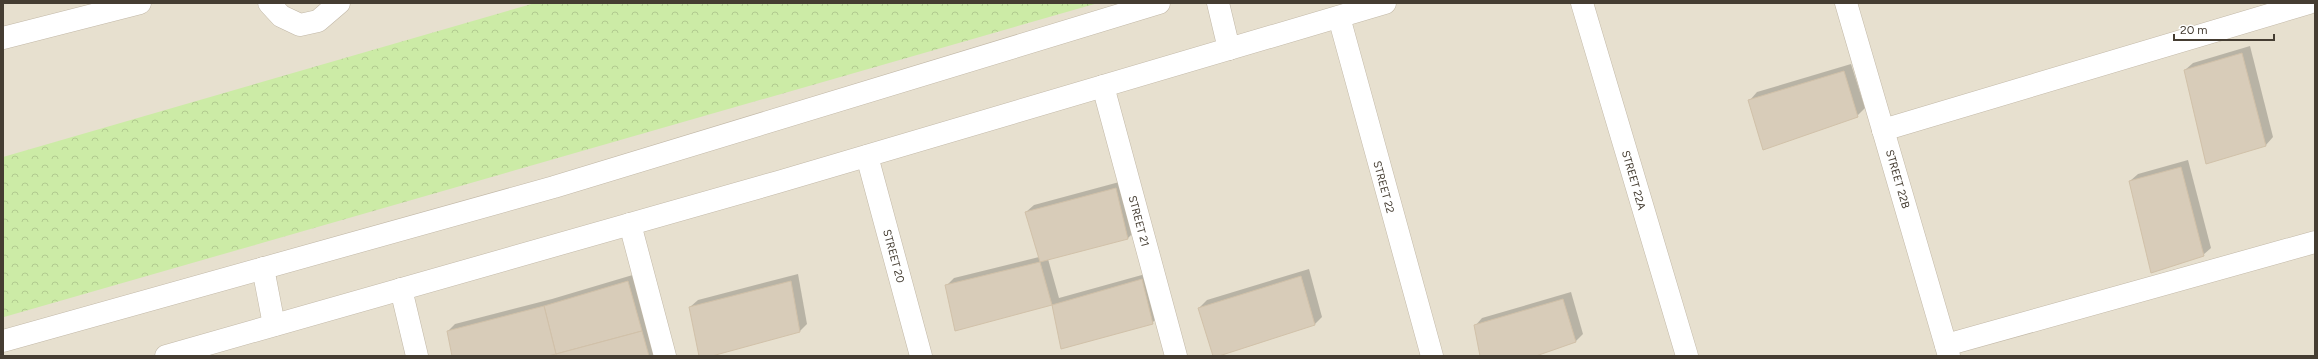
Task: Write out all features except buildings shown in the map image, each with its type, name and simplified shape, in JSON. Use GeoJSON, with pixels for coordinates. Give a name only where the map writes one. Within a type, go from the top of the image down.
{"type":"FeatureCollection","features":[{"type":"Feature","properties":{"kind":"street"},"geometry":{"type":"LineString","coordinates":[[3,38],[140,3]]}},
{"type":"Feature","properties":{"kind":"street"},"geometry":{"type":"LineString","coordinates":[[269,3],[281,16],[300,25],[318,21],[339,3]]}},
{"type":"Feature","properties":{"kind":"street"},"geometry":{"type":"LineString","coordinates":[[3,341],[554,187],[1160,3]]}},
{"type":"Feature","properties":{"kind":"street"},"geometry":{"type":"LineString","coordinates":[[1218,3],[1230,49]]}},
{"type":"Feature","properties":{"kind":"street"},"geometry":{"type":"LineString","coordinates":[[166,356],[867,156],[1385,3]]}},
{"type":"Feature","properties":{"kind":"street","name":"STREET 22A"},"geometry":{"type":"LineString","coordinates":[[1582,3],[1687,356]]}},
{"type":"Feature","properties":{"kind":"street","name":"STREET 22B"},"geometry":{"type":"LineString","coordinates":[[1846,3],[1948,351]]}},
{"type":"Feature","properties":{"kind":"street"},"geometry":{"type":"LineString","coordinates":[[1883,130],[2309,3]]}},
{"type":"Feature","properties":{"kind":"street","name":"STREET 22"},"geometry":{"type":"LineString","coordinates":[[1339,17],[1432,356]]}},
{"type":"Feature","properties":{"kind":"street","name":"STREET 21"},"geometry":{"type":"LineString","coordinates":[[1103,86],[1176,356]]}},
{"type":"Feature","properties":{"kind":"street","name":"STREET 20"},"geometry":{"type":"LineString","coordinates":[[867,156],[921,356]]}},
{"type":"Feature","properties":{"kind":"street"},"geometry":{"type":"LineString","coordinates":[[630,224],[665,356]]}},
{"type":"Feature","properties":{"kind":"street"},"geometry":{"type":"LineString","coordinates":[[1948,351],[2315,242]]}},
{"type":"Feature","properties":{"kind":"street"},"geometry":{"type":"LineString","coordinates":[[263,268],[274,325]]}},
{"type":"Feature","properties":{"kind":"street"},"geometry":{"type":"LineString","coordinates":[[401,289],[417,356]]}},
{"type":"Feature","properties":{"kind":"shaded area"},"geometry":{"type":"Polygon","coordinates":[[[3,3],[2315,3],[2315,356],[3,356],[3,3]]]}},
{"type":"Feature","properties":{"kind":"green space"},"geometry":{"type":"Polygon","coordinates":[[[535,3],[1098,3],[4,317],[3,157],[535,3]]]}}]}
